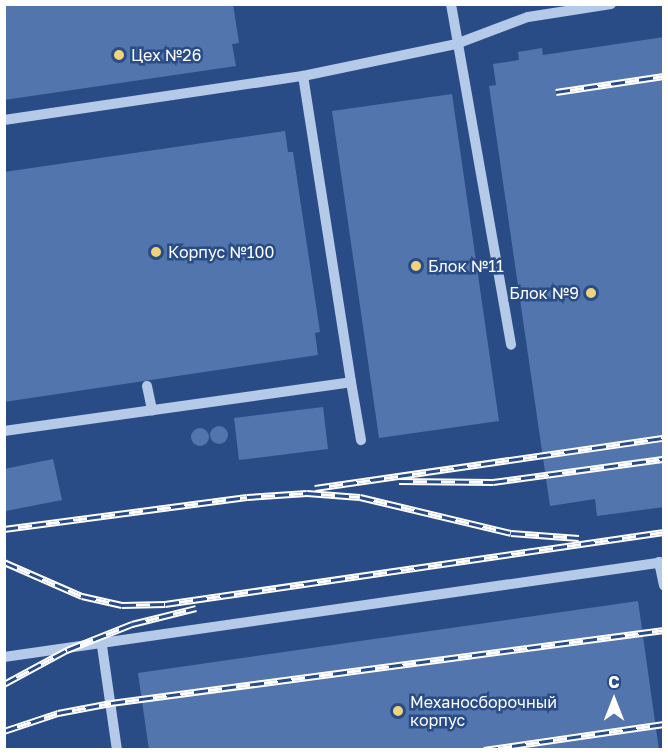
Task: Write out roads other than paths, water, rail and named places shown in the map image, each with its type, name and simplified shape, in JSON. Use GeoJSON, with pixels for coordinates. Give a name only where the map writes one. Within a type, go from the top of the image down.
{"type":"FeatureCollection","features":[{"type":"Feature","properties":{"kind":"lane"},"geometry":{"type":"LineString","coordinates":[[451,4],[456,44],[512,345]]}},
{"type":"Feature","properties":{"kind":"lane"},"geometry":{"type":"LineString","coordinates":[[4,120],[303,76],[456,44],[528,17],[611,4]]}},
{"type":"Feature","properties":{"kind":"lane"},"geometry":{"type":"LineString","coordinates":[[303,76],[361,440]]}},
{"type":"Feature","properties":{"kind":"lane"},"geometry":{"type":"LineString","coordinates":[[4,431],[351,382]]}},
{"type":"Feature","properties":{"kind":"lane"},"geometry":{"type":"LineString","coordinates":[[147,386],[152,410]]}},
{"type":"Feature","properties":{"kind":"lane"},"geometry":{"type":"LineString","coordinates":[[4,657],[102,646],[662,562],[663,585]]}},
{"type":"Feature","properties":{"kind":"lane"},"geometry":{"type":"LineString","coordinates":[[102,646],[117,750]]}},
{"type":"Feature","properties":{"kind":"railway"},"geometry":{"type":"LineString","coordinates":[[556,92],[664,76]]}},
{"type":"Feature","properties":{"kind":"railway"},"geometry":{"type":"LineString","coordinates":[[315,488],[664,438]]}},
{"type":"Feature","properties":{"kind":"railway"},"geometry":{"type":"LineString","coordinates":[[399,481],[493,482],[664,459]]}},
{"type":"Feature","properties":{"kind":"railway"},"geometry":{"type":"LineString","coordinates":[[4,529],[247,497],[307,493],[360,497],[511,533],[579,538]]}},
{"type":"Feature","properties":{"kind":"railway"},"geometry":{"type":"LineString","coordinates":[[4,562],[82,596],[122,605],[165,604],[664,532]]}},
{"type":"Feature","properties":{"kind":"railway"},"geometry":{"type":"LineString","coordinates":[[4,684],[67,650],[132,624],[196,608]]}},
{"type":"Feature","properties":{"kind":"railway"},"geometry":{"type":"LineString","coordinates":[[4,731],[58,713],[111,703],[664,630]]}},
{"type":"Feature","properties":{"kind":"railway"},"geometry":{"type":"LineString","coordinates":[[484,750],[664,724]]}},
{"type":"Feature","properties":{"kind":"place","name":"Цех №26"},"geometry":{"type":"Point","coordinates":[119,55]}},
{"type":"Feature","properties":{"kind":"place","name":"Корпус №100"},"geometry":{"type":"Point","coordinates":[156,252]}},
{"type":"Feature","properties":{"kind":"place","name":"Блок №11"},"geometry":{"type":"Point","coordinates":[416,266]}},
{"type":"Feature","properties":{"kind":"place","name":"Блок №9"},"geometry":{"type":"Point","coordinates":[591,293]}},
{"type":"Feature","properties":{"kind":"place","name":"Механосборочный корпус"},"geometry":{"type":"Point","coordinates":[398,711]}}]}
